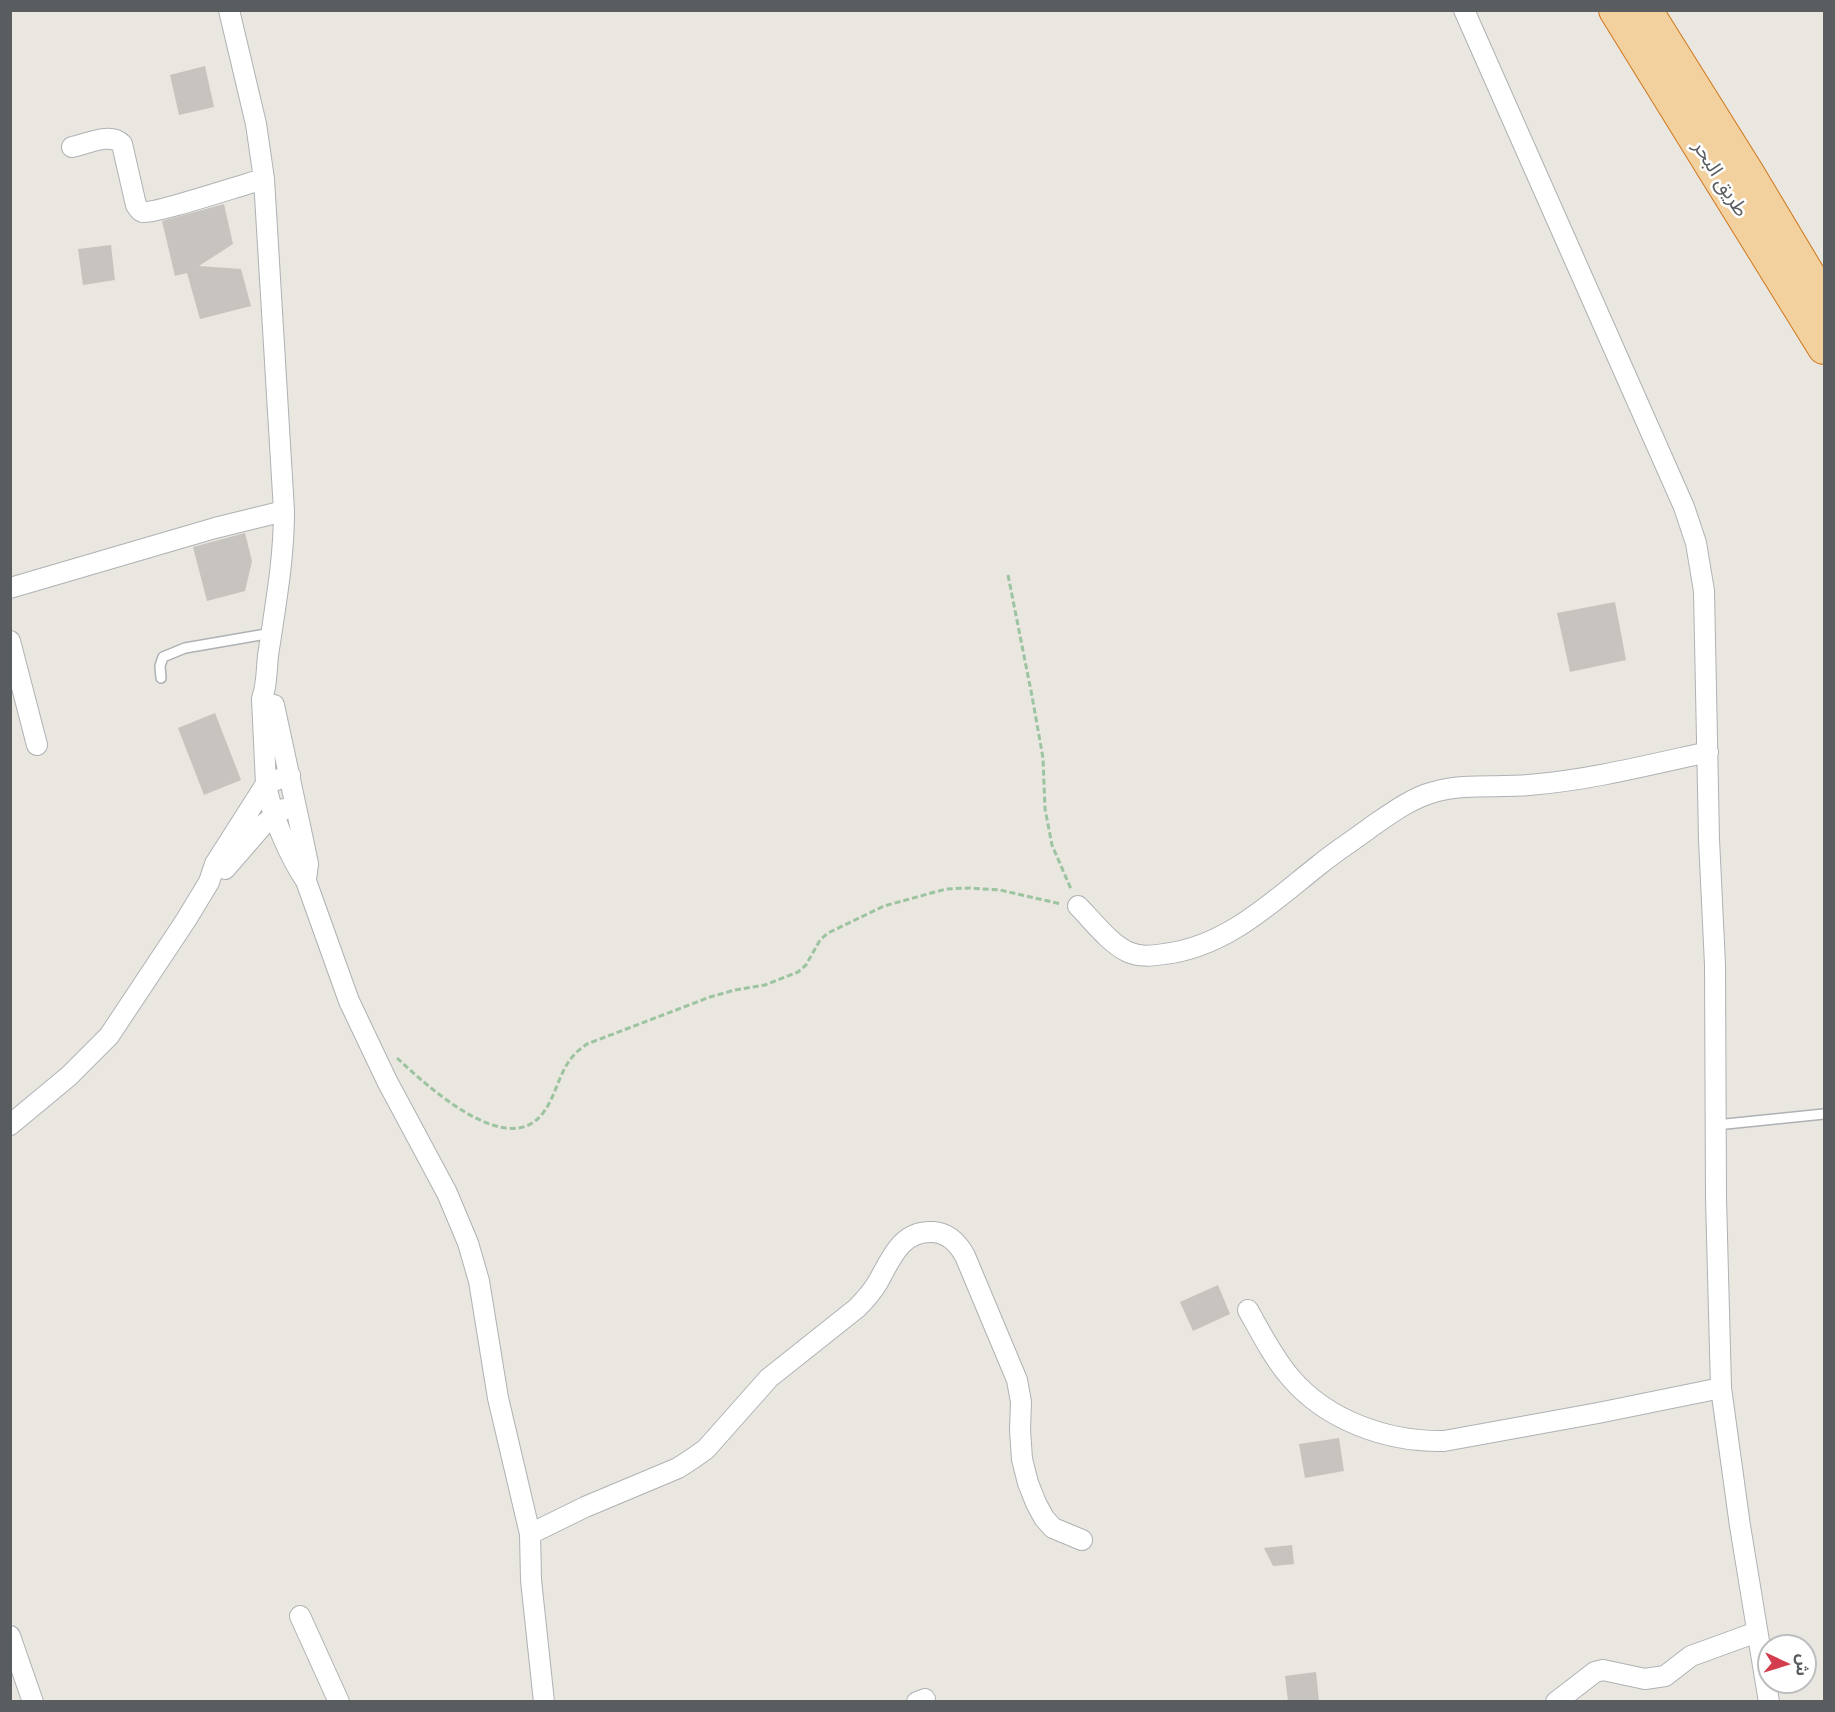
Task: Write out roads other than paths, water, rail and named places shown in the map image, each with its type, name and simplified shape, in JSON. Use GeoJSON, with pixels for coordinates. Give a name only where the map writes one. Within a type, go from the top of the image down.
{"type":"FeatureCollection","features":[{"type":"Feature","properties":{"kind":"highway","name":"طريق البحر"},"geometry":{"type":"LineString","coordinates":[[1616,10],[1824,348]]}},
{"type":"Feature","properties":{"kind":"highway","name":"طريق البحر"},"geometry":{"type":"LineString","coordinates":[[1646,10],[1824,300]]}},
{"type":"Feature","properties":{"kind":"street"},"geometry":{"type":"LineString","coordinates":[[229,10],[256,124],[264,179],[284,511],[282,564],[266,688],[262,699],[266,784],[274,816],[297,867],[306,881],[349,1001],[387,1081],[447,1193],[468,1243],[479,1281],[498,1398],[530,1534],[531,1580],[544,1701]]}},
{"type":"Feature","properties":{"kind":"street"},"geometry":{"type":"LineString","coordinates":[[1464,10],[1662,456],[1696,543],[1704,591],[1709,839],[1715,965],[1721,1388],[1768,1701]]}},
{"type":"Feature","properties":{"kind":"street"},"geometry":{"type":"LineString","coordinates":[[72,147],[110,138],[117,139],[122,144],[136,206],[144,212],[162,209],[264,179]]}},
{"type":"Feature","properties":{"kind":"street"},"geometry":{"type":"LineString","coordinates":[[10,588],[215,528],[284,511]]}},
{"type":"Feature","properties":{"kind":"street"},"geometry":{"type":"LineString","coordinates":[[10,641],[37,746]]}},
{"type":"Feature","properties":{"kind":"street"},"geometry":{"type":"LineString","coordinates":[[266,688],[272,697],[296,803],[308,864],[306,881]]}},
{"type":"Feature","properties":{"kind":"street"},"geometry":{"type":"LineString","coordinates":[[1078,906],[1126,951],[1141,956],[1175,953],[1231,932],[1262,911],[1322,862],[1405,805],[1422,796],[1436,791],[1581,779],[1708,752]]}},
{"type":"Feature","properties":{"kind":"street"},"geometry":{"type":"LineString","coordinates":[[10,1125],[69,1076],[109,1036],[209,882],[215,864],[266,784],[290,775]]}},
{"type":"Feature","properties":{"kind":"street"},"geometry":{"type":"LineString","coordinates":[[209,882],[224,870],[264,824],[296,803]]}},
{"type":"Feature","properties":{"kind":"street"},"geometry":{"type":"LineString","coordinates":[[530,1534],[585,1507],[678,1468],[706,1449],[770,1378],[868,1297],[892,1255],[901,1244],[912,1235],[925,1232],[938,1233],[951,1238],[959,1245],[965,1256],[1020,1390],[1022,1459],[1036,1503],[1044,1518],[1053,1528],[1082,1540]]}},
{"type":"Feature","properties":{"kind":"street"},"geometry":{"type":"LineString","coordinates":[[1248,1310],[1273,1353],[1290,1377],[1307,1394],[1348,1421],[1404,1439],[1444,1441],[1721,1388]]}},
{"type":"Feature","properties":{"kind":"street"},"geometry":{"type":"LineString","coordinates":[[300,1616],[339,1701]]}},
{"type":"Feature","properties":{"kind":"street"},"geometry":{"type":"LineString","coordinates":[[1556,1701],[1595,1672],[1603,1670],[1645,1679],[1665,1676],[1691,1656],[1758,1632]]}},
{"type":"Feature","properties":{"kind":"street"},"geometry":{"type":"LineString","coordinates":[[10,1636],[33,1701]]}},
{"type":"Feature","properties":{"kind":"lane"},"geometry":{"type":"LineString","coordinates":[[161,678],[160,666],[163,657],[172,652],[272,633]]}},
{"type":"Feature","properties":{"kind":"lane"},"geometry":{"type":"LineString","coordinates":[[1716,1125],[1824,1114]]}}]}
